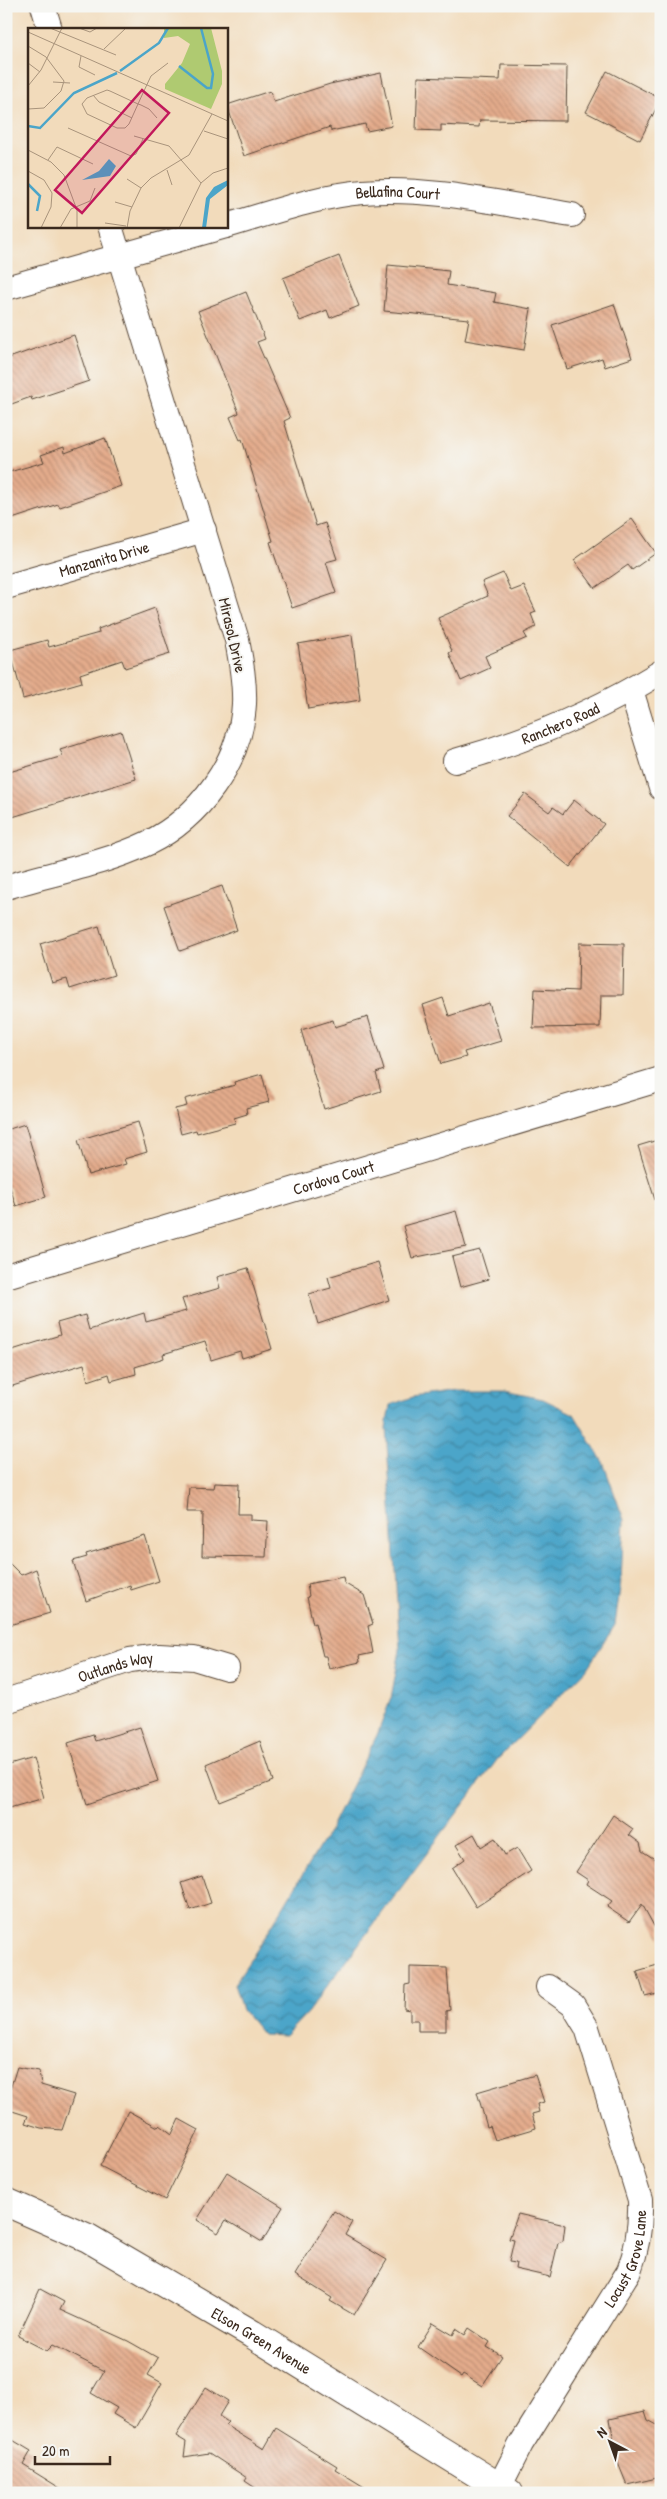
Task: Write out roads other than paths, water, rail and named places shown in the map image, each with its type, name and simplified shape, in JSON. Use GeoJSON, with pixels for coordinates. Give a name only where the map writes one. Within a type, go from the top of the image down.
{"type":"FeatureCollection","features":[{"type":"Feature","properties":{"kind":"street"},"geometry":{"type":"LineString","coordinates":[[43,6],[50,28]]}},
{"type":"Feature","properties":{"kind":"street","name":"Bellafina Court"},"geometry":{"type":"LineString","coordinates":[[228,225],[335,195],[395,191],[425,193],[572,216]]}},
{"type":"Feature","properties":{"kind":"street","name":"Mirasol Drive"},"geometry":{"type":"LineString","coordinates":[[6,887],[121,854],[149,842],[173,828],[194,810],[229,761],[239,733],[244,705],[243,675],[237,640],[111,228]]}},
{"type":"Feature","properties":{"kind":"street","name":"Bellafina Court"},"geometry":{"type":"LineString","coordinates":[[120,256],[219,228]]}},
{"type":"Feature","properties":{"kind":"street"},"geometry":{"type":"LineString","coordinates":[[6,288],[120,256]]}},
{"type":"Feature","properties":{"kind":"street","name":"Manzanita Drive"},"geometry":{"type":"LineString","coordinates":[[6,586],[204,530]]}},
{"type":"Feature","properties":{"kind":"street","name":"Ranchero Road"},"geometry":{"type":"LineString","coordinates":[[455,761],[498,749],[560,725],[631,690],[661,672]]}},
{"type":"Feature","properties":{"kind":"street"},"geometry":{"type":"LineString","coordinates":[[631,690],[661,788]]}},
{"type":"Feature","properties":{"kind":"street","name":"Cordova Court"},"geometry":{"type":"LineString","coordinates":[[6,1276],[661,1079]]}},
{"type":"Feature","properties":{"kind":"street","name":"Outlands Way"},"geometry":{"type":"LineString","coordinates":[[6,1701],[130,1660],[159,1656],[194,1658],[227,1668]]}},
{"type":"Feature","properties":{"kind":"street","name":"Locust Grove Lane"},"geometry":{"type":"LineString","coordinates":[[502,2491],[521,2444],[628,2271],[637,2250],[641,2223],[640,2200],[587,2028],[573,2005],[548,1987]]}},
{"type":"Feature","properties":{"kind":"street","name":"Elson Green Avenue"},"geometry":{"type":"LineString","coordinates":[[6,2202],[88,2238],[252,2334],[502,2491]]}},
{"type":"Feature","properties":{"kind":"water"},"geometry":{"type":"Polygon","coordinates":[[[453,1391],[504,1391],[543,1399],[574,1414],[603,1462],[624,1520],[621,1581],[615,1625],[586,1670],[497,1760],[307,2013],[285,2036],[263,2035],[242,2010],[234,1984],[260,1945],[329,1831],[377,1735],[391,1698],[400,1650],[386,1428],[390,1405],[413,1397],[453,1391]]]}}]}
